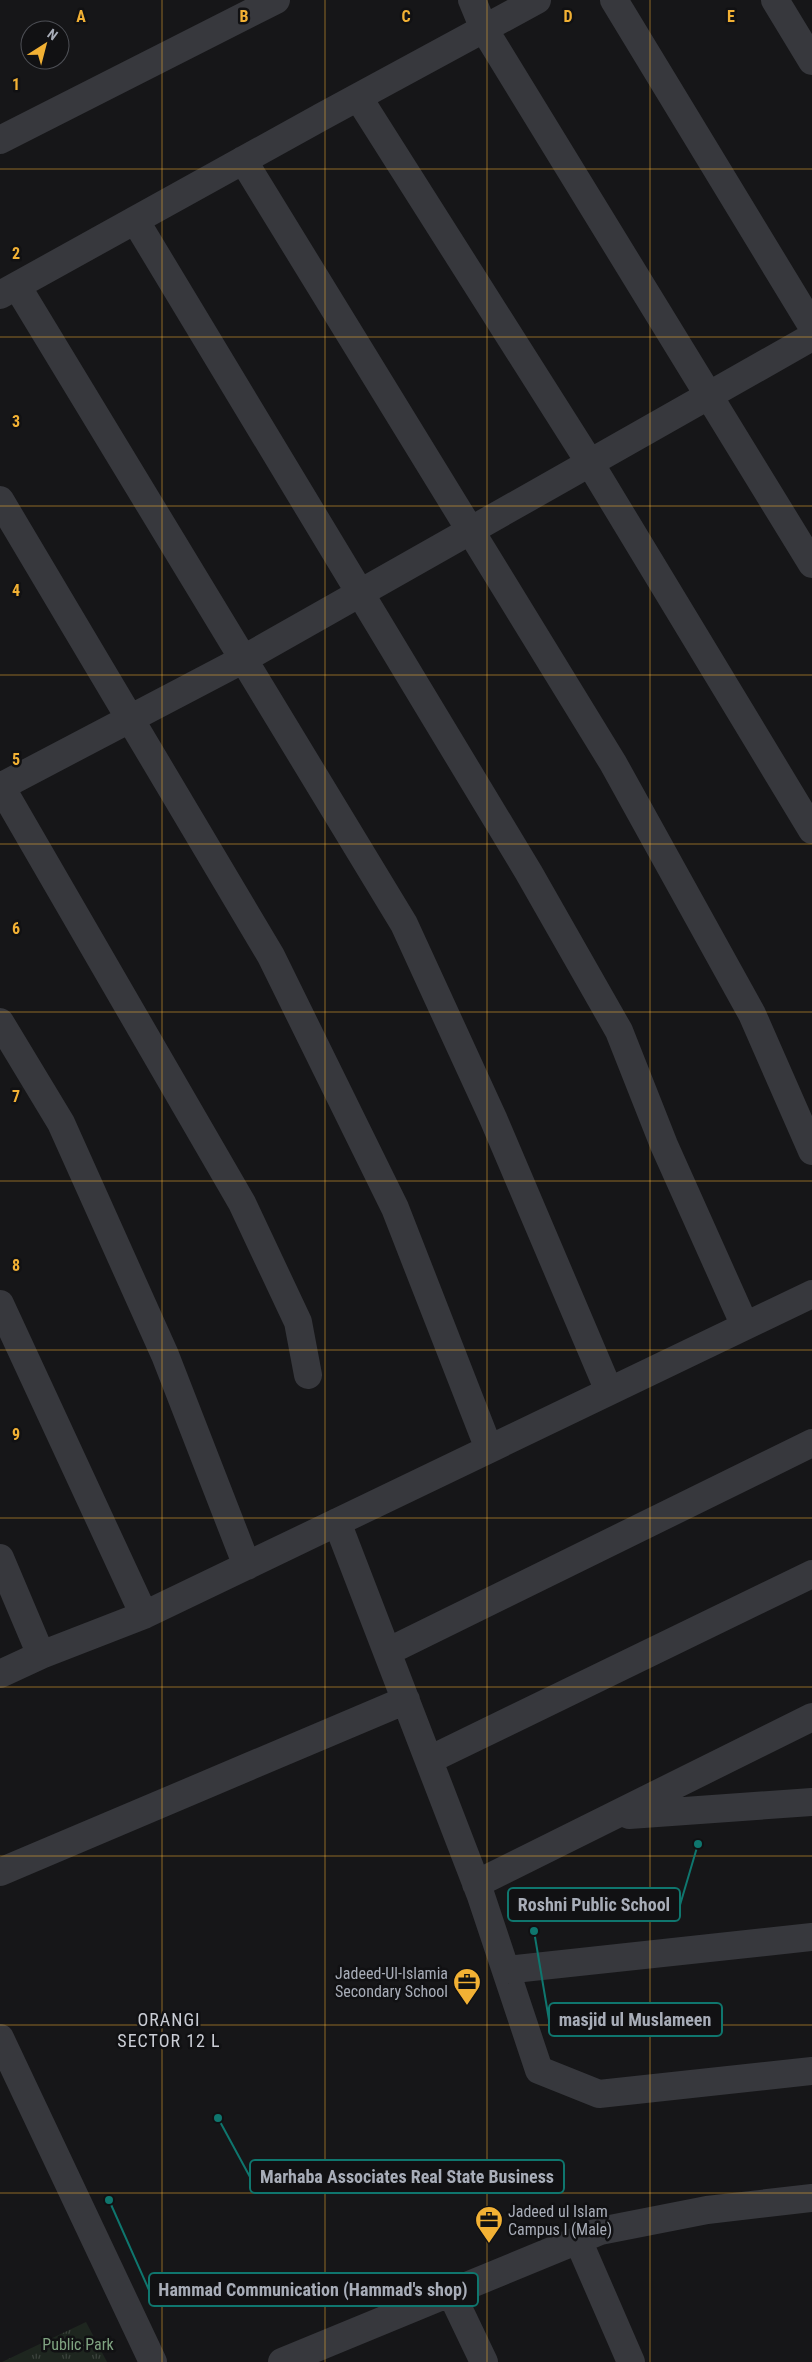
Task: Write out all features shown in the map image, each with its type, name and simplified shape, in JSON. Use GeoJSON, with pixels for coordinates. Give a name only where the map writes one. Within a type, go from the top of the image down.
{"type":"FeatureCollection","features":[{"type":"Feature","properties":{"kind":"street"},"geometry":{"type":"LineString","coordinates":[[0,140],[276,0]]}},
{"type":"Feature","properties":{"kind":"street"},"geometry":{"type":"LineString","coordinates":[[472,0],[484,29],[812,564]]}},
{"type":"Feature","properties":{"kind":"street"},"geometry":{"type":"LineString","coordinates":[[537,0],[358,96],[8,291],[242,660],[404,924],[493,1118],[609,1391]]}},
{"type":"Feature","properties":{"kind":"street"},"geometry":{"type":"LineString","coordinates":[[614,0],[812,326]]}},
{"type":"Feature","properties":{"kind":"street"},"geometry":{"type":"LineString","coordinates":[[775,0],[812,61]]}},
{"type":"Feature","properties":{"kind":"street"},"geometry":{"type":"LineString","coordinates":[[358,96],[590,464],[812,830]]}},
{"type":"Feature","properties":{"kind":"street"},"geometry":{"type":"LineString","coordinates":[[243,160],[613,763],[747,1006],[812,1151]]}},
{"type":"Feature","properties":{"kind":"street"},"geometry":{"type":"LineString","coordinates":[[135,220],[529,873],[619,1032],[664,1146],[745,1326]]}},
{"type":"Feature","properties":{"kind":"street"},"geometry":{"type":"LineString","coordinates":[[308,1375],[298,1322],[242,1202],[0,786],[242,660],[812,337]]}},
{"type":"Feature","properties":{"kind":"street"},"geometry":{"type":"LineString","coordinates":[[0,500],[271,956],[395,1208],[489,1449]]}},
{"type":"Feature","properties":{"kind":"street"},"geometry":{"type":"LineString","coordinates":[[0,1022],[61,1124],[165,1355],[246,1566]]}},
{"type":"Feature","properties":{"kind":"street"},"geometry":{"type":"LineString","coordinates":[[0,1674],[41,1655],[144,1615],[812,1294]]}},
{"type":"Feature","properties":{"kind":"street"},"geometry":{"type":"LineString","coordinates":[[0,1304],[144,1615]]}},
{"type":"Feature","properties":{"kind":"street"},"geometry":{"type":"LineString","coordinates":[[387,1652],[812,1443]]}},
{"type":"Feature","properties":{"kind":"street"},"geometry":{"type":"LineString","coordinates":[[337,1522],[476,1884],[539,2070],[599,2094],[812,2071]]}},
{"type":"Feature","properties":{"kind":"street"},"geometry":{"type":"LineString","coordinates":[[0,1558],[41,1655]]}},
{"type":"Feature","properties":{"kind":"street"},"geometry":{"type":"LineString","coordinates":[[429,1760],[812,1574]]}},
{"type":"Feature","properties":{"kind":"street"},"geometry":{"type":"LineString","coordinates":[[0,1872],[406,1700]]}},
{"type":"Feature","properties":{"kind":"street"},"geometry":{"type":"LineString","coordinates":[[476,1884],[812,1717]]}},
{"type":"Feature","properties":{"kind":"street"},"geometry":{"type":"LineString","coordinates":[[615,1816],[812,1802]]}},
{"type":"Feature","properties":{"kind":"street"},"geometry":{"type":"LineString","coordinates":[[506,1970],[812,1937]]}},
{"type":"Feature","properties":{"kind":"street"},"geometry":{"type":"LineString","coordinates":[[0,2038],[153,2362]]}},
{"type":"Feature","properties":{"kind":"street"},"geometry":{"type":"LineString","coordinates":[[282,2362],[335,2352],[452,2293],[600,2231],[707,2210],[812,2198]]}},
{"type":"Feature","properties":{"kind":"street"},"geometry":{"type":"LineString","coordinates":[[578,2240],[631,2362]]}},
{"type":"Feature","properties":{"kind":"street"},"geometry":{"type":"LineString","coordinates":[[452,2293],[484,2362]]}},
{"type":"Feature","properties":{"kind":"green space","name":"Public Park"},"geometry":{"type":"Polygon","coordinates":[[[86,2322],[107,2362],[2,2362],[86,2322]]]}},
{"type":"Feature","properties":{"kind":"place","name":"Roshni Public School"},"geometry":{"type":"Point","coordinates":[698,1844]}},
{"type":"Feature","properties":{"kind":"place","name":"masjid ul Muslameen"},"geometry":{"type":"Point","coordinates":[534,1931]}},
{"type":"Feature","properties":{"kind":"place","name":"Jadeed-Ul-Islamia Secondary School"},"geometry":{"type":"Point","coordinates":[467,2006]}},
{"type":"Feature","properties":{"kind":"place","name":"Marhaba Associates Real State Business"},"geometry":{"type":"Point","coordinates":[218,2118]}},
{"type":"Feature","properties":{"kind":"place","name":"Hammad Communication (Hammad's shop)"},"geometry":{"type":"Point","coordinates":[109,2200]}},
{"type":"Feature","properties":{"kind":"place","name":"Jadeed ul Islam Campus I (Male)"},"geometry":{"type":"Point","coordinates":[489,2244]}},
{"type":"Feature","properties":{"kind":"district","name":"ORANGI SECTOR 12 L"},"geometry":{"type":"Point","coordinates":[169,2030]}}]}
